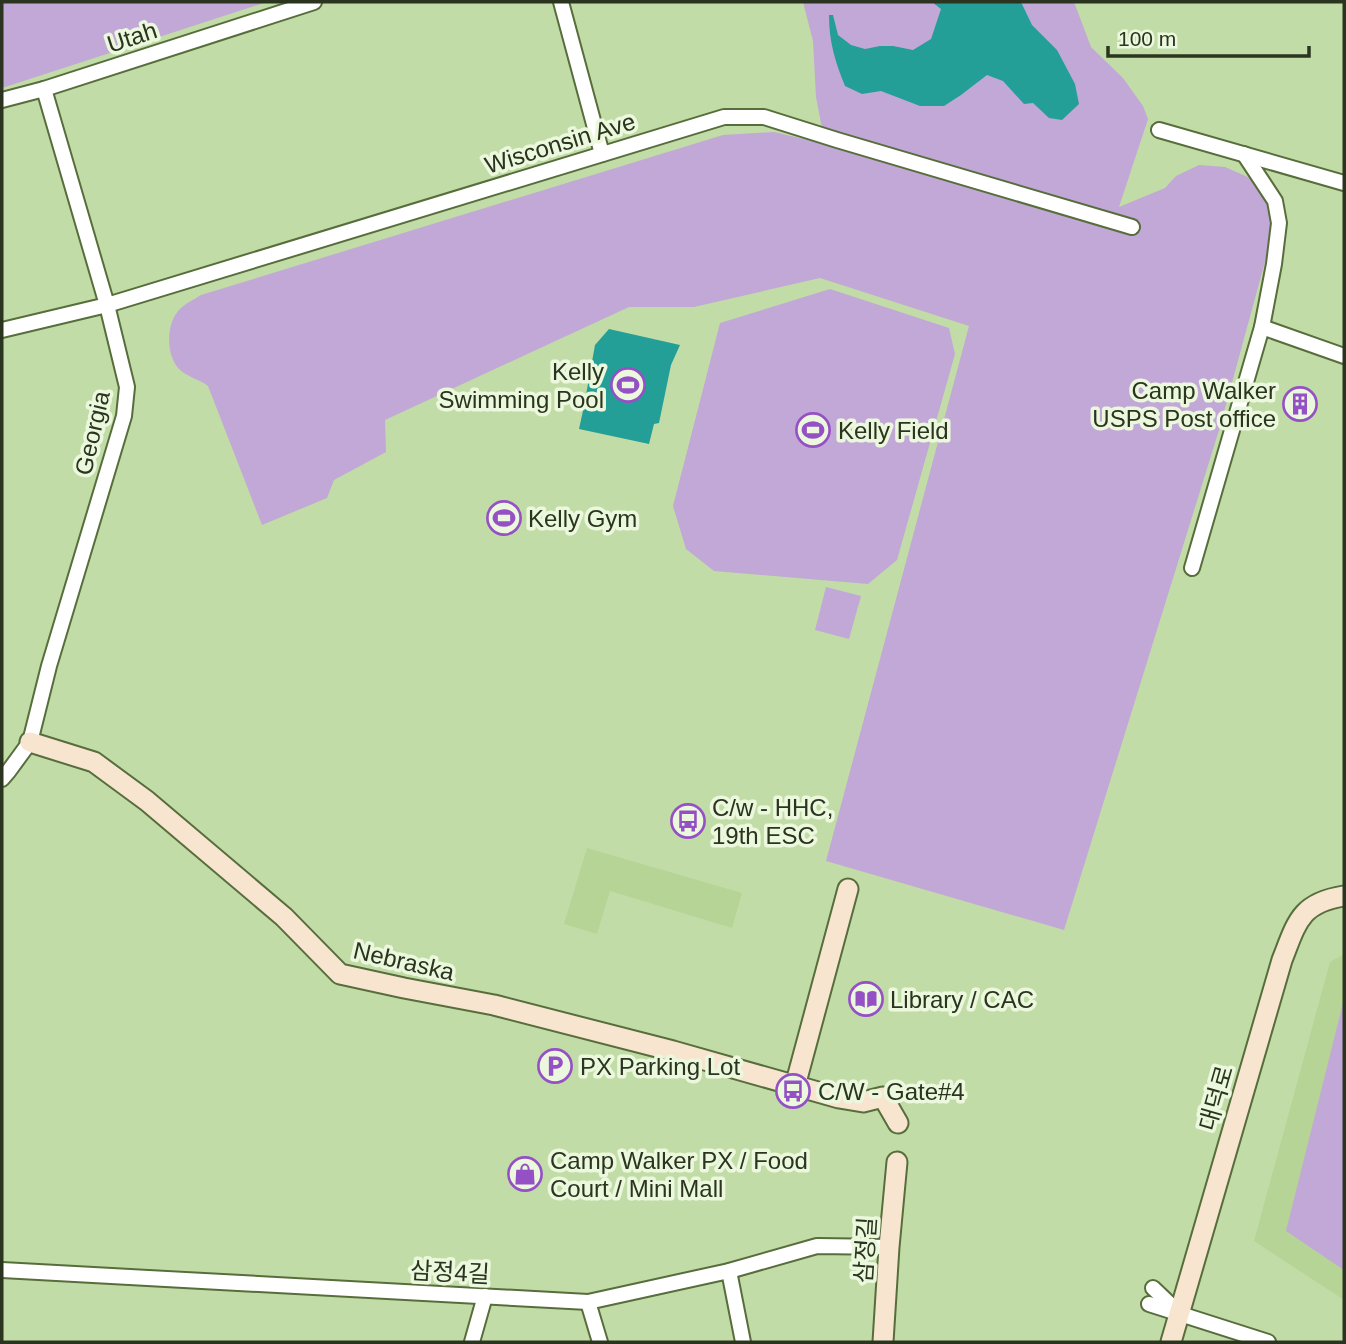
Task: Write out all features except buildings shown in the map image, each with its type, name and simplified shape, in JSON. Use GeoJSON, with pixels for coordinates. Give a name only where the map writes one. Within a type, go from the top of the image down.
{"type":"FeatureCollection","features":[{"type":"Feature","properties":{"kind":"street","name":"Utah"},"geometry":{"type":"LineString","coordinates":[[2,100],[314,2]]}},
{"type":"Feature","properties":{"kind":"street"},"geometry":{"type":"LineString","coordinates":[[561,2],[602,154]]}},
{"type":"Feature","properties":{"kind":"street","name":"Georgia"},"geometry":{"type":"LineString","coordinates":[[2,779],[30,742],[49,666],[124,416],[127,387],[107,305],[44,89]]}},
{"type":"Feature","properties":{"kind":"street","name":"Wisconsin Ave"},"geometry":{"type":"LineString","coordinates":[[2,330],[107,305],[724,117],[764,117],[1132,227]]}},
{"type":"Feature","properties":{"kind":"street"},"geometry":{"type":"LineString","coordinates":[[1159,130],[1344,183]]}},
{"type":"Feature","properties":{"kind":"street"},"geometry":{"type":"LineString","coordinates":[[1192,568],[1262,327],[1274,264],[1279,223],[1275,201],[1244,154]]}},
{"type":"Feature","properties":{"kind":"street"},"geometry":{"type":"LineString","coordinates":[[1262,327],[1344,356]]}},
{"type":"Feature","properties":{"kind":"street","name":"Nebraska"},"geometry":{"type":"LineString","coordinates":[[30,742],[94,762],[147,801],[284,917],[340,974],[494,1005],[839,1098],[863,1102],[883,1097],[898,1123]]}},
{"type":"Feature","properties":{"kind":"street"},"geometry":{"type":"LineString","coordinates":[[795,1086],[848,889]]}},
{"type":"Feature","properties":{"kind":"street","name":"대덕로"},"geometry":{"type":"LineString","coordinates":[[1171,1342],[1282,960],[1294,929],[1305,910],[1328,898],[1344,896]]}},
{"type":"Feature","properties":{"kind":"street","name":"삼정길"},"geometry":{"type":"LineString","coordinates":[[883,1342],[897,1162]]}},
{"type":"Feature","properties":{"kind":"street","name":"삼정4길"},"geometry":{"type":"LineString","coordinates":[[2,1270],[588,1302],[729,1272],[817,1246],[889,1247]]}},
{"type":"Feature","properties":{"kind":"street"},"geometry":{"type":"LineString","coordinates":[[729,1272],[743,1342]]}},
{"type":"Feature","properties":{"kind":"street"},"geometry":{"type":"LineString","coordinates":[[1153,1288],[1180,1314]]}},
{"type":"Feature","properties":{"kind":"street"},"geometry":{"type":"LineString","coordinates":[[472,1342],[485,1296]]}},
{"type":"Feature","properties":{"kind":"street"},"geometry":{"type":"LineString","coordinates":[[588,1302],[600,1342]]}},
{"type":"Feature","properties":{"kind":"street"},"geometry":{"type":"LineString","coordinates":[[1149,1304],[1268,1342]]}},
{"type":"Feature","properties":{"kind":"shaded area"},"geometry":{"type":"Polygon","coordinates":[[[2,2],[267,2],[2,88],[2,2]]]}},
{"type":"Feature","properties":{"kind":"shaded area"},"geometry":{"type":"Polygon","coordinates":[[[803,2],[1074,2],[1091,47],[1123,78],[1143,106],[1148,119],[1119,207],[1165,188],[1176,176],[1199,165],[1225,167],[1250,178],[1269,202],[1274,229],[1219,430],[1064,930],[826,861],[969,326],[820,278],[694,307],[629,307],[385,420],[386,452],[334,480],[327,498],[262,525],[208,386],[182,372],[172,356],[169,340],[174,317],[183,306],[201,295],[723,135],[774,132],[825,144],[816,97],[813,41],[803,2]]]}},
{"type":"Feature","properties":{"kind":"shaded area","name":"Kelly Field"},"geometry":{"type":"Polygon","coordinates":[[[830,289],[949,328],[955,354],[897,560],[868,584],[714,571],[686,549],[673,506],[720,323],[830,289]]]}},
{"type":"Feature","properties":{"kind":"shaded area"},"geometry":{"type":"Polygon","coordinates":[[[826,587],[861,596],[849,639],[815,630],[826,587]]]}},
{"type":"Feature","properties":{"kind":"shaded area"},"geometry":{"type":"Polygon","coordinates":[[[587,848],[742,893],[732,928],[610,891],[597,934],[564,924],[587,848]]]}},
{"type":"Feature","properties":{"kind":"shaded area"},"geometry":{"type":"Polygon","coordinates":[[[1344,954],[1344,1300],[1254,1241],[1330,962],[1344,954]]]}},
{"type":"Feature","properties":{"kind":"shaded area"},"geometry":{"type":"Polygon","coordinates":[[[1344,999],[1344,1270],[1286,1231],[1344,999]]]}},
{"type":"Feature","properties":{"kind":"water"},"geometry":{"type":"Polygon","coordinates":[[[932,2],[1021,2],[1032,25],[1057,50],[1075,84],[1079,104],[1062,120],[1049,118],[1033,103],[1024,104],[1003,81],[987,75],[944,106],[920,106],[881,91],[862,94],[845,86],[833,51],[829,15],[833,15],[838,35],[851,45],[865,49],[893,46],[913,50],[931,39],[941,9],[932,2]]]}},
{"type":"Feature","properties":{"kind":"water","name":"Kelly Swimming Pool"},"geometry":{"type":"Polygon","coordinates":[[[609,329],[680,345],[671,365],[659,423],[654,424],[649,444],[579,429],[595,345],[609,329]]]}},
{"type":"Feature","properties":{"kind":"place","name":"Kelly Swimming Pool"},"geometry":{"type":"Point","coordinates":[628,385]}},
{"type":"Feature","properties":{"kind":"place","name":"Camp Walker USPS Post office"},"geometry":{"type":"Point","coordinates":[1300,404]}},
{"type":"Feature","properties":{"kind":"place","name":"Kelly Field"},"geometry":{"type":"Point","coordinates":[813,430]}},
{"type":"Feature","properties":{"kind":"place","name":"Kelly Gym"},"geometry":{"type":"Point","coordinates":[504,518]}},
{"type":"Feature","properties":{"kind":"place","name":"C/w - HHC, 19th ESC"},"geometry":{"type":"Point","coordinates":[688,821]}},
{"type":"Feature","properties":{"kind":"place","name":"Library / CAC"},"geometry":{"type":"Point","coordinates":[866,999]}},
{"type":"Feature","properties":{"kind":"place","name":"PX Parking Lot"},"geometry":{"type":"Point","coordinates":[555,1066]}},
{"type":"Feature","properties":{"kind":"place","name":"C/W - Gate#4"},"geometry":{"type":"Point","coordinates":[793,1091]}},
{"type":"Feature","properties":{"kind":"place","name":"Camp Walker PX / Food Court / Mini Mall"},"geometry":{"type":"Point","coordinates":[525,1174]}}]}
